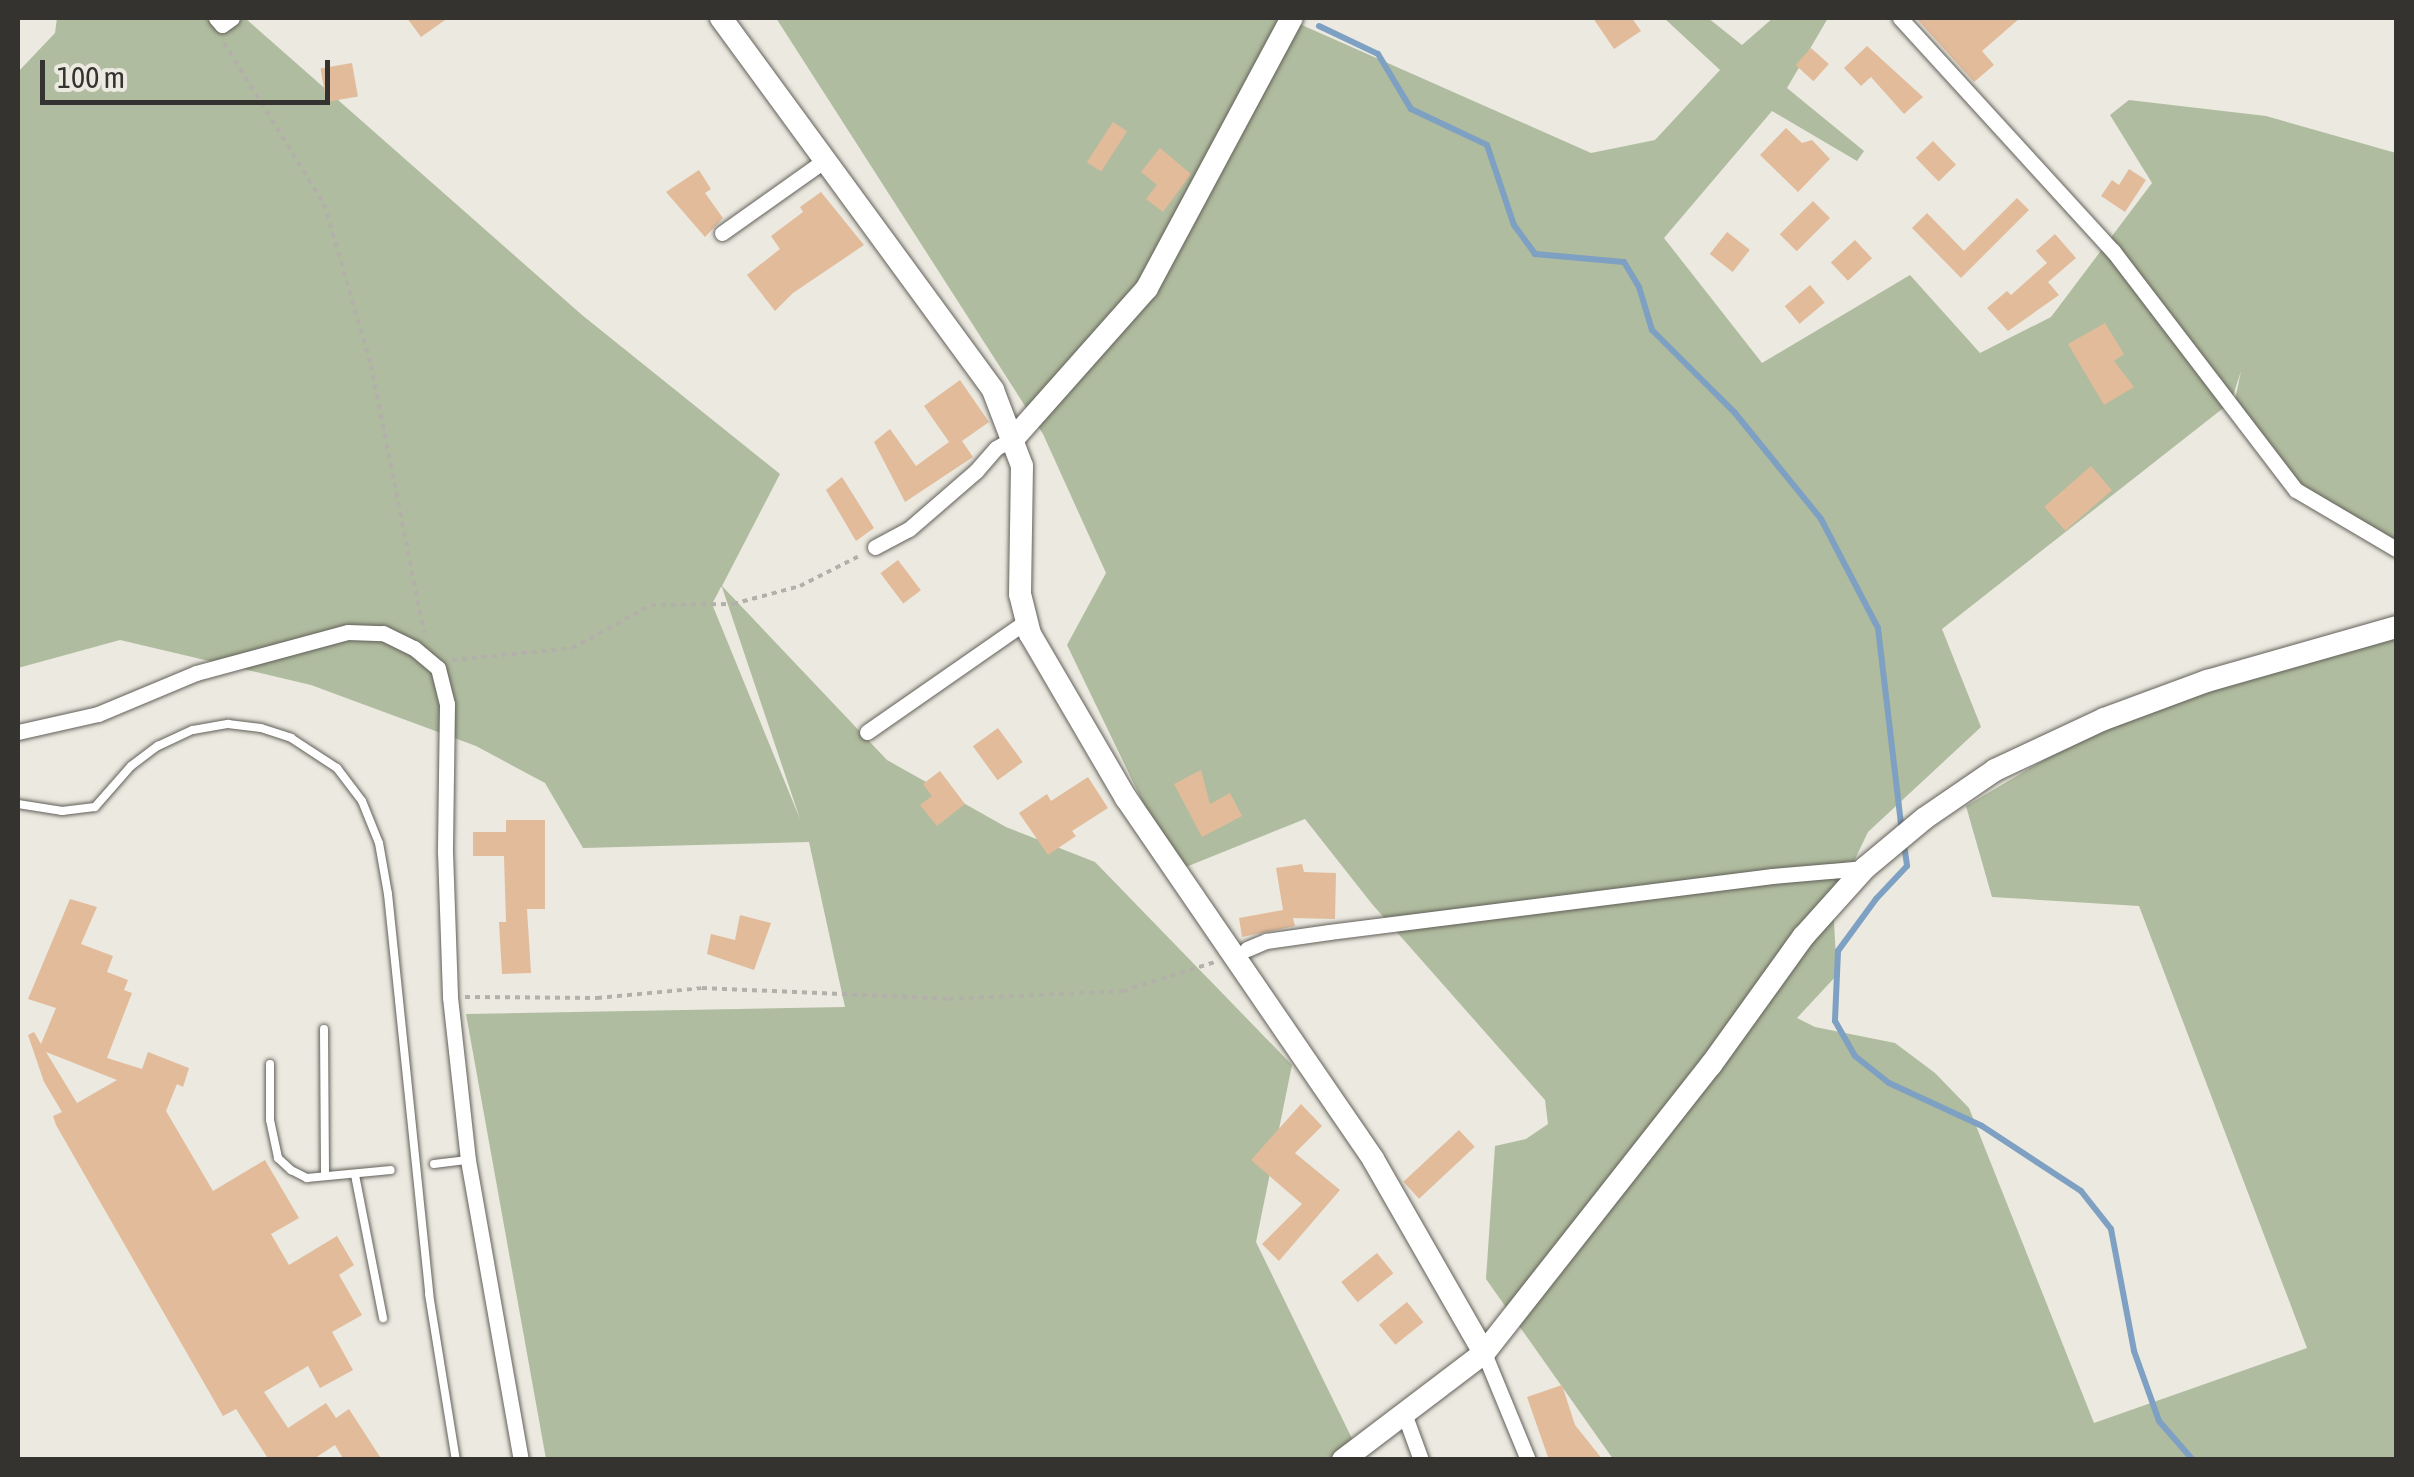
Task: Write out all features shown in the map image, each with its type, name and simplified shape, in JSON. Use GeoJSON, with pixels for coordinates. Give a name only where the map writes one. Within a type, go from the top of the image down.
{"type":"FeatureCollection","features":[{"type":"Feature","properties":{"kind":"street"},"geometry":{"type":"LineString","coordinates":[[216,18],[222,25],[232,18]]}},
{"type":"Feature","properties":{"kind":"street"},"geometry":{"type":"LineString","coordinates":[[721,18],[994,390],[1022,466],[1020,594],[1027,621],[1060,688],[1126,798],[1373,1159],[1484,1352],[1528,1460]]}},
{"type":"Feature","properties":{"kind":"street"},"geometry":{"type":"LineString","coordinates":[[875,547],[909,529],[976,471],[996,448],[1014,438],[1147,288],[1292,18]]}},
{"type":"Feature","properties":{"kind":"street"},"geometry":{"type":"LineString","coordinates":[[1900,18],[2113,251],[2296,490],[2396,549]]}},
{"type":"Feature","properties":{"kind":"street"},"geometry":{"type":"LineString","coordinates":[[722,233],[825,160]]}},
{"type":"Feature","properties":{"kind":"street"},"geometry":{"type":"LineString","coordinates":[[867,732],[1027,621]]}},
{"type":"Feature","properties":{"kind":"street"},"geometry":{"type":"LineString","coordinates":[[1343,1460],[1484,1352],[1711,1065],[1803,937],[1866,868],[1925,818],[1994,770],[2104,720],[2207,680],[2396,627]]}},
{"type":"Feature","properties":{"kind":"street"},"geometry":{"type":"LineString","coordinates":[[18,732],[98,714],[196,673],[348,632],[383,634],[438,668],[447,704],[445,852],[450,997],[468,1160],[521,1460]]}},
{"type":"Feature","properties":{"kind":"street"},"geometry":{"type":"LineString","coordinates":[[1247,949],[1266,940],[1772,876],[1866,868]]}},
{"type":"Feature","properties":{"kind":"street"},"geometry":{"type":"LineString","coordinates":[[1405,1416],[1421,1460]]}},
{"type":"Feature","properties":{"kind":"lane"},"geometry":{"type":"LineString","coordinates":[[18,804],[62,811],[95,807],[131,766],[158,746],[193,730],[228,724],[261,728],[291,738],[337,768],[362,801],[380,843],[388,894],[424,1257],[456,1460]]}},
{"type":"Feature","properties":{"kind":"lane"},"geometry":{"type":"LineString","coordinates":[[324,1029],[325,1176]]}},
{"type":"Feature","properties":{"kind":"lane"},"geometry":{"type":"LineString","coordinates":[[270,1064],[270,1120],[278,1158],[307,1178],[391,1170]]}},
{"type":"Feature","properties":{"kind":"lane"},"geometry":{"type":"LineString","coordinates":[[434,1164],[468,1160]]}},
{"type":"Feature","properties":{"kind":"lane"},"geometry":{"type":"LineString","coordinates":[[354,1174],[383,1318]]}},
{"type":"Feature","properties":{"kind":"path"},"geometry":{"type":"LineString","coordinates":[[219,34],[324,204],[371,365],[429,660],[485,660],[572,648],[651,606],[733,604],[800,586],[875,547]]}},
{"type":"Feature","properties":{"kind":"path"},"geometry":{"type":"LineString","coordinates":[[450,997],[597,998],[702,988],[949,1000],[1123,992],[1198,971],[1247,949]]}},
{"type":"Feature","properties":{"kind":"green space"},"geometry":{"type":"Polygon","coordinates":[[[57,18],[245,18],[582,315],[780,474],[722,586],[887,760],[1006,827],[1095,862],[1292,1065],[1256,1242],[1362,1459],[546,1459],[466,1014],[845,1007],[809,842],[583,848],[545,783],[476,746],[311,685],[120,640],[18,668],[18,72],[55,33],[57,18]],[[722,587],[712,604],[800,819],[722,587]]]}},
{"type":"Feature","properties":{"kind":"green space"},"geometry":{"type":"Polygon","coordinates":[[[776,18],[1286,18],[1591,153],[1655,140],[1720,70],[1664,18],[1708,18],[1742,45],[1773,18],[1828,18],[1787,88],[1864,151],[1857,161],[1772,111],[1664,238],[1762,363],[1910,275],[1980,353],[2051,317],[2152,183],[2110,115],[2129,100],[2266,116],[2396,153],[2396,549],[2296,490],[2234,405],[2241,371],[2231,402],[1942,629],[1981,727],[1868,832],[1833,905],[1837,975],[1797,1018],[1815,1027],[1895,1043],[1935,1073],[1969,1108],[2094,1423],[2307,1348],[2139,906],[1992,897],[1966,806],[2125,712],[2396,636],[2396,1459],[1613,1459],[1486,1279],[1495,1146],[1526,1139],[1548,1124],[1545,1100],[1372,904],[1305,819],[1176,871],[1067,645],[1106,573],[1043,434],[776,18]]]}},
{"type":"Feature","properties":{"kind":"building"},"geometry":{"type":"Polygon","coordinates":[[[407,18],[448,18],[421,37],[407,18]]]}},
{"type":"Feature","properties":{"kind":"building"},"geometry":{"type":"Polygon","coordinates":[[[1593,18],[1632,18],[1641,31],[1614,49],[1593,18]]]}},
{"type":"Feature","properties":{"kind":"building"},"geometry":{"type":"Polygon","coordinates":[[[1916,18],[2020,18],[1982,51],[1994,65],[1974,82],[1916,18]]]}},
{"type":"Feature","properties":{"kind":"building"},"geometry":{"type":"Polygon","coordinates":[[[1867,46],[1923,97],[1904,114],[1871,77],[1861,86],[1844,68],[1867,46]]]}},
{"type":"Feature","properties":{"kind":"building"},"geometry":{"type":"Polygon","coordinates":[[[1811,48],[1829,64],[1813,81],[1796,65],[1811,48]]]}},
{"type":"Feature","properties":{"kind":"building"},"geometry":{"type":"Polygon","coordinates":[[[352,63],[358,96],[326,102],[320,69],[352,63]]]}},
{"type":"Feature","properties":{"kind":"building"},"geometry":{"type":"Polygon","coordinates":[[[1113,122],[1127,131],[1101,172],[1087,162],[1113,122]]]}},
{"type":"Feature","properties":{"kind":"building"},"geometry":{"type":"Polygon","coordinates":[[[1786,128],[1802,143],[1812,140],[1830,159],[1798,192],[1760,155],[1786,128]]]}},
{"type":"Feature","properties":{"kind":"building"},"geometry":{"type":"Polygon","coordinates":[[[1933,141],[1956,165],[1939,181],[1916,158],[1933,141]]]}},
{"type":"Feature","properties":{"kind":"building"},"geometry":{"type":"Polygon","coordinates":[[[1160,148],[1191,174],[1163,212],[1146,199],[1157,185],[1141,172],[1160,148]]]}},
{"type":"Feature","properties":{"kind":"building"},"geometry":{"type":"Polygon","coordinates":[[[2129,169],[2146,180],[2125,212],[2101,196],[2112,180],[2119,185],[2129,169]]]}},
{"type":"Feature","properties":{"kind":"building"},"geometry":{"type":"Polygon","coordinates":[[[699,170],[711,189],[705,193],[723,218],[705,237],[666,192],[699,170]]]}},
{"type":"Feature","properties":{"kind":"building"},"geometry":{"type":"Polygon","coordinates":[[[821,192],[864,245],[793,293],[775,311],[747,275],[780,249],[771,236],[803,212],[800,207],[821,192]]]}},
{"type":"Feature","properties":{"kind":"building"},"geometry":{"type":"Polygon","coordinates":[[[2017,198],[2029,210],[1961,278],[1912,228],[1927,213],[1964,251],[2017,198]]]}},
{"type":"Feature","properties":{"kind":"building"},"geometry":{"type":"Polygon","coordinates":[[[1813,201],[1830,218],[1797,251],[1780,234],[1813,201]]]}},
{"type":"Feature","properties":{"kind":"building"},"geometry":{"type":"Polygon","coordinates":[[[1727,232],[1750,250],[1733,272],[1710,254],[1727,232]]]}},
{"type":"Feature","properties":{"kind":"building"},"geometry":{"type":"Polygon","coordinates":[[[2055,234],[2076,258],[2048,282],[2059,295],[2008,331],[1987,308],[2007,291],[2011,295],[2047,263],[2036,251],[2055,234]]]}},
{"type":"Feature","properties":{"kind":"building"},"geometry":{"type":"Polygon","coordinates":[[[1855,240],[1872,258],[1848,281],[1831,263],[1855,240]]]}},
{"type":"Feature","properties":{"kind":"building"},"geometry":{"type":"Polygon","coordinates":[[[1810,285],[1825,303],[1800,324],[1785,306],[1810,285]]]}},
{"type":"Feature","properties":{"kind":"building"},"geometry":{"type":"Polygon","coordinates":[[[2105,323],[2124,354],[2114,361],[2134,387],[2104,405],[2068,344],[2105,323]]]}},
{"type":"Feature","properties":{"kind":"building"},"geometry":{"type":"Polygon","coordinates":[[[960,380],[989,422],[962,441],[973,457],[905,502],[874,442],[890,429],[916,466],[949,442],[924,406],[960,380]]]}},
{"type":"Feature","properties":{"kind":"building"},"geometry":{"type":"Polygon","coordinates":[[[2091,466],[2112,490],[2065,531],[2044,507],[2091,466]]]}},
{"type":"Feature","properties":{"kind":"building"},"geometry":{"type":"Polygon","coordinates":[[[842,477],[874,528],[856,541],[826,490],[842,477]]]}},
{"type":"Feature","properties":{"kind":"building"},"geometry":{"type":"Polygon","coordinates":[[[898,560],[921,590],[903,604],[880,573],[898,560]]]}},
{"type":"Feature","properties":{"kind":"building"},"geometry":{"type":"Polygon","coordinates":[[[998,728],[1023,762],[998,780],[973,746],[998,728]]]}},
{"type":"Feature","properties":{"kind":"building"},"geometry":{"type":"Polygon","coordinates":[[[1201,770],[1210,804],[1230,793],[1242,816],[1202,837],[1174,784],[1201,770]]]}},
{"type":"Feature","properties":{"kind":"building"},"geometry":{"type":"Polygon","coordinates":[[[940,771],[965,804],[937,826],[920,805],[932,796],[923,784],[940,771]]]}},
{"type":"Feature","properties":{"kind":"building"},"geometry":{"type":"Polygon","coordinates":[[[1088,777],[1108,808],[1072,831],[1076,836],[1048,855],[1019,813],[1047,794],[1051,801],[1088,777]]]}},
{"type":"Feature","properties":{"kind":"building"},"geometry":{"type":"Polygon","coordinates":[[[506,820],[545,820],[545,909],[527,909],[531,973],[502,974],[499,922],[506,922],[504,856],[473,856],[473,832],[506,832],[506,820]]]}},
{"type":"Feature","properties":{"kind":"building"},"geometry":{"type":"Polygon","coordinates":[[[1302,864],[1304,872],[1336,873],[1335,919],[1293,918],[1295,926],[1242,937],[1239,918],[1283,910],[1276,868],[1302,864]]]}},
{"type":"Feature","properties":{"kind":"building"},"geometry":{"type":"Polygon","coordinates":[[[70,899],[97,907],[81,944],[113,956],[107,972],[128,980],[124,990],[132,993],[107,1058],[142,1069],[148,1052],[189,1068],[183,1087],[177,1084],[166,1111],[213,1191],[265,1160],[299,1218],[271,1234],[289,1265],[337,1236],[354,1265],[339,1275],[362,1315],[332,1332],[353,1370],[320,1388],[308,1366],[264,1392],[288,1428],[326,1403],[336,1418],[349,1409],[382,1460],[344,1460],[335,1445],[312,1460],[269,1460],[236,1409],[223,1416],[56,1125],[53,1116],[62,1112],[44,1082],[28,1035],[34,1032],[41,1044],[56,1008],[28,999],[70,899]],[[46,1052],[77,1103],[117,1080],[46,1052]]]}},
{"type":"Feature","properties":{"kind":"building"},"geometry":{"type":"Polygon","coordinates":[[[740,915],[771,923],[754,970],[707,954],[711,934],[735,940],[740,915]]]}},
{"type":"Feature","properties":{"kind":"building"},"geometry":{"type":"Polygon","coordinates":[[[1301,1104],[1322,1126],[1295,1153],[1340,1190],[1279,1261],[1262,1244],[1302,1204],[1251,1160],[1301,1104]]]}},
{"type":"Feature","properties":{"kind":"building"},"geometry":{"type":"Polygon","coordinates":[[[1459,1130],[1475,1147],[1419,1199],[1403,1182],[1459,1130]]]}},
{"type":"Feature","properties":{"kind":"building"},"geometry":{"type":"Polygon","coordinates":[[[1377,1253],[1393,1273],[1358,1302],[1341,1282],[1377,1253]]]}},
{"type":"Feature","properties":{"kind":"building"},"geometry":{"type":"Polygon","coordinates":[[[1407,1302],[1423,1322],[1395,1345],[1379,1325],[1407,1302]]]}},
{"type":"Feature","properties":{"kind":"building"},"geometry":{"type":"Polygon","coordinates":[[[1562,1385],[1575,1425],[1603,1460],[1549,1460],[1527,1397],[1562,1385]]]}},
{"type":"Feature","properties":{"kind":"waterway"},"geometry":{"type":"LineString","coordinates":[[1319,26],[1378,54],[1411,109],[1487,145],[1514,225],[1535,254],[1624,262],[1639,287],[1652,330],[1735,413],[1821,519],[1878,628],[1902,831]]}},
{"type":"Feature","properties":{"kind":"waterway"},"geometry":{"type":"LineString","coordinates":[[1904,844],[1907,866],[1876,899],[1838,951],[1835,1021],[1855,1056],[1889,1083],[1982,1126],[2081,1191],[2111,1229],[2134,1351],[2159,1421],[2193,1460]]}}]}
